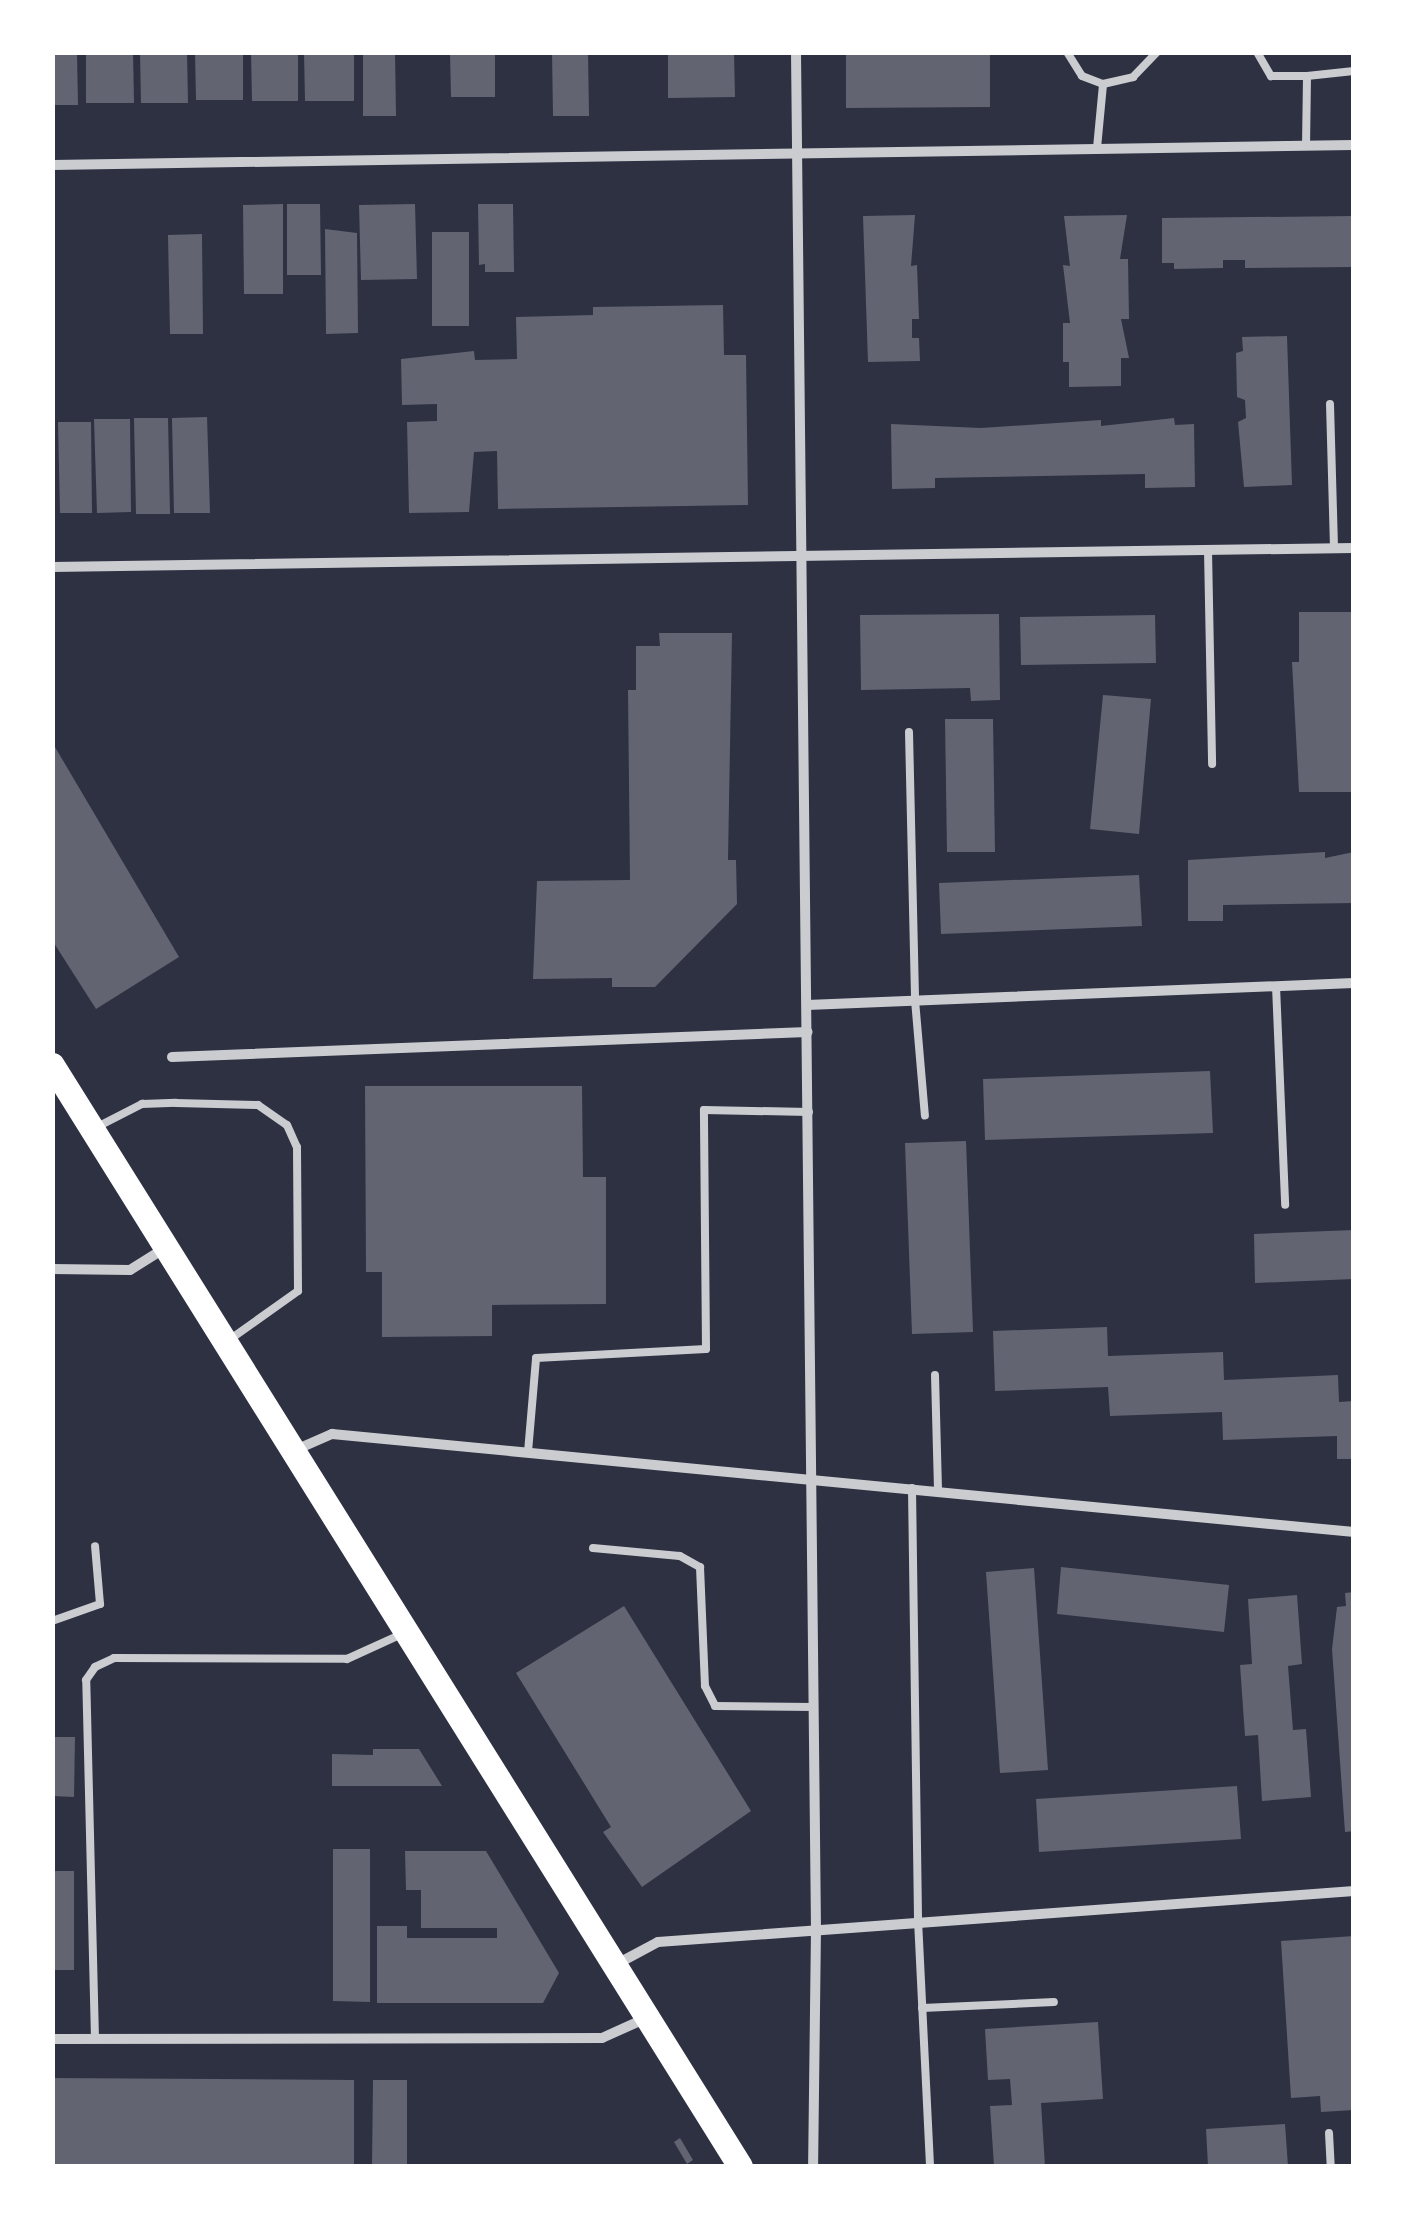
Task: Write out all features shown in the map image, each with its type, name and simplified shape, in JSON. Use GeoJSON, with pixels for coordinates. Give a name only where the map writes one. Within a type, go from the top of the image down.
{"type":"FeatureCollection","features":[{"type":"Feature","properties":{"kind":"main road"},"geometry":{"type":"LineString","coordinates":[[52,1065],[740,2166]]}},
{"type":"Feature","properties":{"kind":"street"},"geometry":{"type":"LineString","coordinates":[[796,52],[816,1928],[813,2166]]}},
{"type":"Feature","properties":{"kind":"street"},"geometry":{"type":"LineString","coordinates":[[52,165],[1354,145]]}},
{"type":"Feature","properties":{"kind":"street"},"geometry":{"type":"LineString","coordinates":[[52,567],[1354,548]]}},
{"type":"Feature","properties":{"kind":"street"},"geometry":{"type":"LineString","coordinates":[[807,1005],[1354,982]]}},
{"type":"Feature","properties":{"kind":"street"},"geometry":{"type":"LineString","coordinates":[[172,1056],[808,1032]]}},
{"type":"Feature","properties":{"kind":"street"},"geometry":{"type":"LineString","coordinates":[[52,1270],[130,1270],[166,1247]]}},
{"type":"Feature","properties":{"kind":"street"},"geometry":{"type":"LineString","coordinates":[[293,1452],[332,1434],[1354,1532]]}},
{"type":"Feature","properties":{"kind":"street"},"geometry":{"type":"LineString","coordinates":[[614,1965],[658,1942],[1354,1891]]}},
{"type":"Feature","properties":{"kind":"street"},"geometry":{"type":"LineString","coordinates":[[52,2039],[602,2038],[645,2018]]}},
{"type":"Feature","properties":{"kind":"lane"},"geometry":{"type":"LineString","coordinates":[[1067,52],[1082,76],[1104,84],[1132,78],[1158,52]]}},
{"type":"Feature","properties":{"kind":"lane"},"geometry":{"type":"LineString","coordinates":[[1257,52],[1271,76],[1354,71]]}},
{"type":"Feature","properties":{"kind":"lane"},"geometry":{"type":"LineString","coordinates":[[1306,146],[1307,76]]}},
{"type":"Feature","properties":{"kind":"lane"},"geometry":{"type":"LineString","coordinates":[[1098,148],[1104,84]]}},
{"type":"Feature","properties":{"kind":"lane"},"geometry":{"type":"LineString","coordinates":[[1330,404],[1334,548]]}},
{"type":"Feature","properties":{"kind":"lane"},"geometry":{"type":"LineString","coordinates":[[1208,550],[1212,764]]}},
{"type":"Feature","properties":{"kind":"lane"},"geometry":{"type":"LineString","coordinates":[[909,732],[915,1000],[925,1116]]}},
{"type":"Feature","properties":{"kind":"lane"},"geometry":{"type":"LineString","coordinates":[[1276,986],[1286,1205]]}},
{"type":"Feature","properties":{"kind":"lane"},"geometry":{"type":"LineString","coordinates":[[92,1129],[142,1104],[176,1103],[258,1105],[287,1126],[297,1148],[298,1291],[225,1342]]}},
{"type":"Feature","properties":{"kind":"lane"},"geometry":{"type":"LineString","coordinates":[[528,1452],[536,1358],[706,1349],[704,1110],[808,1112]]}},
{"type":"Feature","properties":{"kind":"lane"},"geometry":{"type":"LineString","coordinates":[[936,1376],[938,1491]]}},
{"type":"Feature","properties":{"kind":"lane"},"geometry":{"type":"LineString","coordinates":[[912,1488],[918,1920],[930,2166]]}},
{"type":"Feature","properties":{"kind":"lane"},"geometry":{"type":"LineString","coordinates":[[52,1621],[100,1604],[94,1546]]}},
{"type":"Feature","properties":{"kind":"lane"},"geometry":{"type":"LineString","coordinates":[[593,1548],[680,1556],[700,1567],[706,1686],[715,1706],[814,1706]]}},
{"type":"Feature","properties":{"kind":"lane"},"geometry":{"type":"LineString","coordinates":[[95,2039],[86,1680],[94,1667],[114,1658],[346,1658],[378,1650],[405,1632]]}},
{"type":"Feature","properties":{"kind":"lane"},"geometry":{"type":"LineString","coordinates":[[922,2008],[1054,2002]]}},
{"type":"Feature","properties":{"kind":"lane"},"geometry":{"type":"LineString","coordinates":[[1329,2134],[1330,2166]]}},
{"type":"Feature","properties":{"kind":"building"},"geometry":{"type":"Polygon","coordinates":[[[52,52],[77,52],[78,105],[52,105],[52,52]]]}},
{"type":"Feature","properties":{"kind":"building"},"geometry":{"type":"Polygon","coordinates":[[[86,52],[133,52],[134,103],[86,103],[86,52]]]}},
{"type":"Feature","properties":{"kind":"building"},"geometry":{"type":"Polygon","coordinates":[[[140,52],[187,52],[188,103],[141,103],[140,52]]]}},
{"type":"Feature","properties":{"kind":"building"},"geometry":{"type":"Polygon","coordinates":[[[195,52],[243,52],[243,100],[196,100],[195,52]]]}},
{"type":"Feature","properties":{"kind":"building"},"geometry":{"type":"Polygon","coordinates":[[[251,52],[298,52],[298,101],[252,101],[251,52]]]}},
{"type":"Feature","properties":{"kind":"building"},"geometry":{"type":"Polygon","coordinates":[[[304,52],[354,52],[354,101],[305,101],[304,52]]]}},
{"type":"Feature","properties":{"kind":"building"},"geometry":{"type":"Polygon","coordinates":[[[363,52],[395,52],[396,116],[363,116],[363,52]]]}},
{"type":"Feature","properties":{"kind":"building"},"geometry":{"type":"Polygon","coordinates":[[[450,52],[495,52],[495,97],[451,97],[450,52]]]}},
{"type":"Feature","properties":{"kind":"building"},"geometry":{"type":"Polygon","coordinates":[[[552,52],[588,52],[589,116],[553,116],[552,52]]]}},
{"type":"Feature","properties":{"kind":"building"},"geometry":{"type":"Polygon","coordinates":[[[668,52],[734,52],[735,97],[668,98],[668,52]]]}},
{"type":"Feature","properties":{"kind":"building"},"geometry":{"type":"Polygon","coordinates":[[[846,52],[990,52],[990,107],[846,108],[846,52]]]}},
{"type":"Feature","properties":{"kind":"building"},"geometry":{"type":"Polygon","coordinates":[[[283,204],[283,294],[244,294],[243,205],[283,204]]]}},
{"type":"Feature","properties":{"kind":"building"},"geometry":{"type":"Polygon","coordinates":[[[287,204],[320,204],[321,275],[287,275],[287,204]]]}},
{"type":"Feature","properties":{"kind":"building"},"geometry":{"type":"Polygon","coordinates":[[[415,204],[417,279],[361,280],[359,205],[415,204]]]}},
{"type":"Feature","properties":{"kind":"building"},"geometry":{"type":"Polygon","coordinates":[[[478,204],[513,204],[514,272],[485,272],[485,264],[479,265],[478,204]]]}},
{"type":"Feature","properties":{"kind":"building"},"geometry":{"type":"Polygon","coordinates":[[[915,215],[911,266],[917,265],[919,319],[912,319],[912,338],[919,338],[920,361],[868,362],[863,216],[915,215]]]}},
{"type":"Feature","properties":{"kind":"building"},"geometry":{"type":"Polygon","coordinates":[[[1127,215],[1120,259],[1128,259],[1129,319],[1121,319],[1129,358],[1121,358],[1121,386],[1069,387],[1069,362],[1063,362],[1063,323],[1070,323],[1063,265],[1070,266],[1064,216],[1127,215]]]}},
{"type":"Feature","properties":{"kind":"building"},"geometry":{"type":"Polygon","coordinates":[[[1354,216],[1354,267],[1245,268],[1245,260],[1223,260],[1223,268],[1174,269],[1174,263],[1162,263],[1162,218],[1354,216]]]}},
{"type":"Feature","properties":{"kind":"building"},"geometry":{"type":"Polygon","coordinates":[[[325,229],[357,233],[358,333],[326,334],[325,229]]]}},
{"type":"Feature","properties":{"kind":"building"},"geometry":{"type":"Polygon","coordinates":[[[432,232],[469,232],[469,326],[432,326],[432,232]]]}},
{"type":"Feature","properties":{"kind":"building"},"geometry":{"type":"Polygon","coordinates":[[[202,234],[203,334],[170,334],[168,235],[202,234]]]}},
{"type":"Feature","properties":{"kind":"building"},"geometry":{"type":"Polygon","coordinates":[[[723,305],[724,355],[746,355],[748,505],[498,509],[497,451],[474,452],[469,512],[409,513],[407,422],[437,421],[437,404],[402,405],[401,359],[474,351],[475,360],[517,359],[516,317],[593,315],[593,307],[723,305]]]}},
{"type":"Feature","properties":{"kind":"building"},"geometry":{"type":"Polygon","coordinates":[[[1287,336],[1292,485],[1244,487],[1238,422],[1246,418],[1245,400],[1237,397],[1236,353],[1243,351],[1242,337],[1287,336]]]}},
{"type":"Feature","properties":{"kind":"building"},"geometry":{"type":"Polygon","coordinates":[[[207,417],[210,513],[174,513],[172,418],[207,417]]]}},
{"type":"Feature","properties":{"kind":"building"},"geometry":{"type":"Polygon","coordinates":[[[134,418],[168,418],[170,514],[136,514],[134,418]]]}},
{"type":"Feature","properties":{"kind":"building"},"geometry":{"type":"Polygon","coordinates":[[[1174,418],[1175,425],[1194,424],[1195,487],[1145,488],[1145,474],[935,478],[935,488],[892,489],[891,424],[981,428],[1101,420],[1101,426],[1174,418]]]}},
{"type":"Feature","properties":{"kind":"building"},"geometry":{"type":"Polygon","coordinates":[[[94,419],[130,419],[131,512],[97,513],[94,419]]]}},
{"type":"Feature","properties":{"kind":"building"},"geometry":{"type":"Polygon","coordinates":[[[58,422],[91,422],[92,513],[60,513],[58,422]]]}},
{"type":"Feature","properties":{"kind":"building"},"geometry":{"type":"Polygon","coordinates":[[[1299,612],[1354,612],[1352,792],[1299,792],[1292,662],[1299,662],[1299,612]]]}},
{"type":"Feature","properties":{"kind":"building"},"geometry":{"type":"Polygon","coordinates":[[[999,614],[1000,700],[971,701],[970,688],[861,690],[860,615],[999,614]]]}},
{"type":"Feature","properties":{"kind":"building"},"geometry":{"type":"Polygon","coordinates":[[[1155,615],[1156,663],[1021,665],[1020,617],[1155,615]]]}},
{"type":"Feature","properties":{"kind":"building"},"geometry":{"type":"Polygon","coordinates":[[[659,633],[732,633],[728,860],[736,860],[737,904],[655,987],[612,987],[612,978],[533,979],[537,881],[630,880],[628,690],[636,690],[636,646],[660,646],[659,633]]]}},
{"type":"Feature","properties":{"kind":"building"},"geometry":{"type":"Polygon","coordinates":[[[1103,695],[1151,699],[1139,834],[1090,829],[1103,695]]]}},
{"type":"Feature","properties":{"kind":"building"},"geometry":{"type":"Polygon","coordinates":[[[945,719],[993,719],[995,852],[947,852],[945,719]]]}},
{"type":"Feature","properties":{"kind":"building"},"geometry":{"type":"Polygon","coordinates":[[[52,742],[179,957],[96,1009],[52,940],[52,742]]]}},
{"type":"Feature","properties":{"kind":"building"},"geometry":{"type":"Polygon","coordinates":[[[1325,852],[1325,858],[1354,852],[1354,903],[1223,905],[1223,921],[1188,921],[1188,860],[1325,852]]]}},
{"type":"Feature","properties":{"kind":"building"},"geometry":{"type":"Polygon","coordinates":[[[1139,875],[1142,926],[941,934],[939,883],[1139,875]]]}},
{"type":"Feature","properties":{"kind":"building"},"geometry":{"type":"Polygon","coordinates":[[[1210,1071],[1213,1133],[985,1140],[983,1079],[1210,1071]]]}},
{"type":"Feature","properties":{"kind":"building"},"geometry":{"type":"Polygon","coordinates":[[[365,1086],[582,1086],[583,1177],[606,1177],[606,1304],[492,1305],[492,1336],[382,1337],[382,1272],[366,1272],[365,1086]]]}},
{"type":"Feature","properties":{"kind":"building"},"geometry":{"type":"Polygon","coordinates":[[[966,1141],[973,1332],[912,1334],[905,1143],[966,1141]]]}},
{"type":"Feature","properties":{"kind":"building"},"geometry":{"type":"Polygon","coordinates":[[[1354,1230],[1354,1279],[1255,1283],[1254,1234],[1354,1230]]]}},
{"type":"Feature","properties":{"kind":"building"},"geometry":{"type":"Polygon","coordinates":[[[1107,1327],[1108,1356],[1223,1352],[1224,1380],[1338,1375],[1339,1402],[1354,1401],[1354,1459],[1337,1459],[1337,1436],[1223,1440],[1222,1412],[1110,1416],[1108,1387],[995,1391],[993,1331],[1107,1327]]]}},
{"type":"Feature","properties":{"kind":"building"},"geometry":{"type":"Polygon","coordinates":[[[1061,1567],[1229,1585],[1224,1632],[1057,1614],[1061,1567]]]}},
{"type":"Feature","properties":{"kind":"building"},"geometry":{"type":"Polygon","coordinates":[[[1034,1568],[1048,1770],[1000,1773],[986,1572],[1034,1568]]]}},
{"type":"Feature","properties":{"kind":"building"},"geometry":{"type":"Polygon","coordinates":[[[1354,1592],[1354,1831],[1345,1832],[1332,1649],[1337,1607],[1346,1606],[1345,1593],[1354,1592]]]}},
{"type":"Feature","properties":{"kind":"building"},"geometry":{"type":"Polygon","coordinates":[[[1297,1595],[1302,1664],[1288,1666],[1293,1730],[1306,1729],[1311,1797],[1262,1801],[1258,1735],[1245,1736],[1240,1665],[1252,1664],[1248,1599],[1297,1595]]]}},
{"type":"Feature","properties":{"kind":"building"},"geometry":{"type":"Polygon","coordinates":[[[624,1606],[751,1811],[642,1887],[603,1832],[611,1827],[516,1673],[624,1606]]]}},
{"type":"Feature","properties":{"kind":"building"},"geometry":{"type":"Polygon","coordinates":[[[52,1737],[75,1737],[74,1797],[52,1796],[52,1737]]]}},
{"type":"Feature","properties":{"kind":"building"},"geometry":{"type":"Polygon","coordinates":[[[373,1749],[419,1749],[442,1786],[332,1786],[332,1754],[373,1755],[373,1749]]]}},
{"type":"Feature","properties":{"kind":"building"},"geometry":{"type":"Polygon","coordinates":[[[1237,1786],[1241,1839],[1039,1852],[1036,1799],[1237,1786]]]}},
{"type":"Feature","properties":{"kind":"building"},"geometry":{"type":"Polygon","coordinates":[[[333,1849],[370,1849],[370,2002],[333,2001],[333,1849]]]}},
{"type":"Feature","properties":{"kind":"building"},"geometry":{"type":"Polygon","coordinates":[[[405,1851],[486,1851],[559,1973],[543,2003],[377,2003],[377,1926],[407,1926],[407,1938],[497,1938],[497,1928],[421,1928],[421,1890],[406,1890],[405,1851]]]}},
{"type":"Feature","properties":{"kind":"building"},"geometry":{"type":"Polygon","coordinates":[[[52,1871],[74,1871],[74,1970],[52,1970],[52,1871]]]}},
{"type":"Feature","properties":{"kind":"building"},"geometry":{"type":"Polygon","coordinates":[[[1354,1936],[1354,2110],[1321,2112],[1320,2096],[1291,2098],[1281,1941],[1354,1936]]]}},
{"type":"Feature","properties":{"kind":"building"},"geometry":{"type":"Polygon","coordinates":[[[1098,2022],[1103,2099],[1041,2103],[1045,2166],[994,2166],[990,2106],[1012,2105],[1010,2079],[988,2080],[985,2029],[1098,2022]]]}},
{"type":"Feature","properties":{"kind":"building"},"geometry":{"type":"Polygon","coordinates":[[[52,2078],[354,2080],[354,2166],[52,2166],[52,2078]]]}},
{"type":"Feature","properties":{"kind":"building"},"geometry":{"type":"Polygon","coordinates":[[[373,2080],[407,2080],[407,2166],[372,2166],[373,2080]]]}},
{"type":"Feature","properties":{"kind":"building"},"geometry":{"type":"Polygon","coordinates":[[[1285,2124],[1288,2166],[1208,2166],[1206,2129],[1285,2124]]]}},
{"type":"Feature","properties":{"kind":"building"},"geometry":{"type":"Polygon","coordinates":[[[680,2138],[693,2160],[687,2164],[674,2142],[680,2138]]]}}]}
